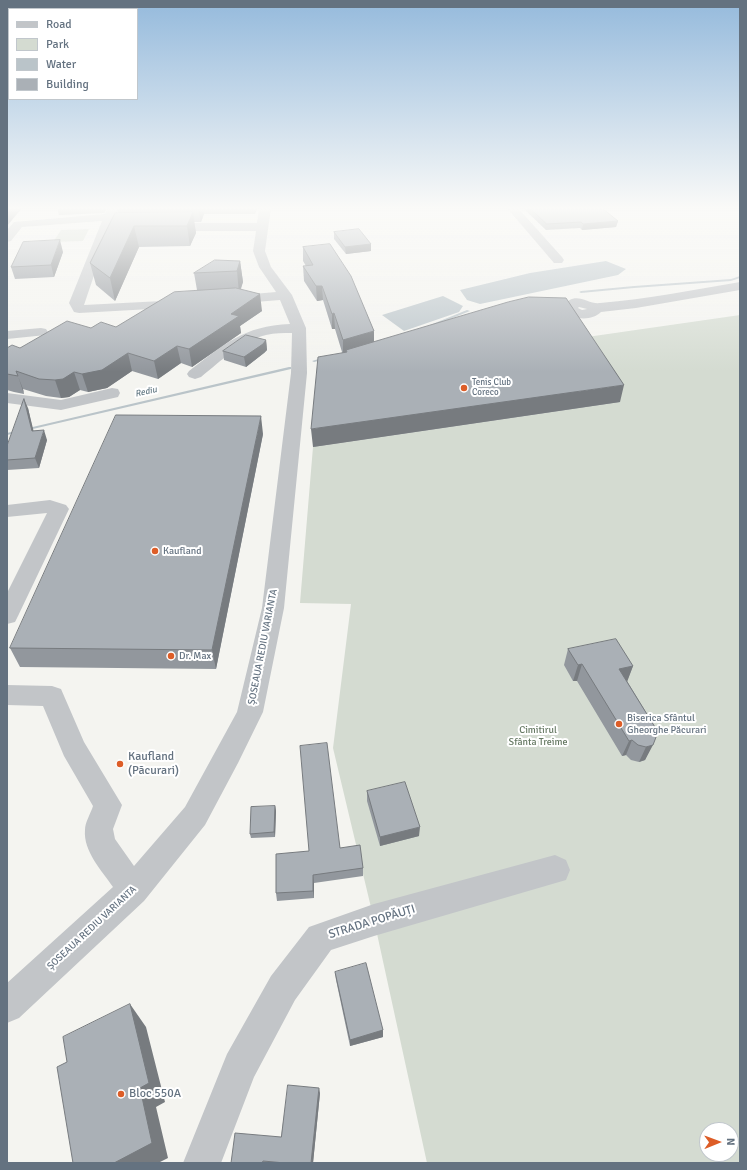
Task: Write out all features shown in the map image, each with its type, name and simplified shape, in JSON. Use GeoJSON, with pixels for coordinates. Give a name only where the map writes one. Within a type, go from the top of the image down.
{"type":"FeatureCollection","features":[{"type":"Feature","properties":{"kind":"street"},"geometry":{"type":"LineString","coordinates":[[92,263],[76,303],[79,309],[194,303]]}},
{"type":"Feature","properties":{"kind":"street","name":"ȘOSEAUA REDIU VARIANTA"},"geometry":{"type":"LineString","coordinates":[[7,1006],[133,890],[195,816],[229,755],[250,712],[273,608],[306,372],[299,328],[285,294],[263,263]]}},
{"type":"Feature","properties":{"kind":"street"},"geometry":{"type":"LineString","coordinates":[[563,307],[571,304],[582,303],[595,308],[636,304],[740,286]]}},
{"type":"Feature","properties":{"kind":"street"},"geometry":{"type":"LineString","coordinates":[[217,301],[285,294]]}},
{"type":"Feature","properties":{"kind":"street"},"geometry":{"type":"LineString","coordinates":[[195,374],[245,338],[257,332],[272,329],[299,328]]}},
{"type":"Feature","properties":{"kind":"street"},"geometry":{"type":"LineString","coordinates":[[7,335],[41,332]]}},
{"type":"Feature","properties":{"kind":"street"},"geometry":{"type":"LineString","coordinates":[[7,398],[61,404],[112,393]]}},
{"type":"Feature","properties":{"kind":"street"},"geometry":{"type":"LineString","coordinates":[[7,497],[29,495]]}},
{"type":"Feature","properties":{"kind":"street"},"geometry":{"type":"LineString","coordinates":[[7,511],[50,506],[59,509],[7,616]]}},
{"type":"Feature","properties":{"kind":"street"},"geometry":{"type":"LineString","coordinates":[[7,695],[52,696],[73,748],[108,805],[99,829],[101,844],[133,890]]}},
{"type":"Feature","properties":{"kind":"street","name":"STRADA POPĂUȚI"},"geometry":{"type":"LineString","coordinates":[[202,1163],[240,1067],[283,988],[320,938],[374,920],[555,870]]}},
{"type":"Feature","properties":{"kind":"green space","name":"Cimitirul Sfânta Treime"},"geometry":{"type":"Polygon","coordinates":[[[740,315],[740,1163],[427,1163],[374,920],[333,748],[351,604],[300,603],[313,447],[619,402],[580,338],[740,315]]]}},
{"type":"Feature","properties":{"kind":"water"},"geometry":{"type":"Polygon","coordinates":[[[596,263],[610,263],[626,269],[618,275],[480,304],[467,300],[460,290],[530,273],[596,263]]]}},
{"type":"Feature","properties":{"kind":"water"},"geometry":{"type":"Polygon","coordinates":[[[443,296],[463,306],[459,312],[404,331],[382,315],[443,296]]]}},
{"type":"Feature","properties":{"kind":"building"},"geometry":{"type":"Polygon","coordinates":[[[13,263],[52,263],[51,265],[11,267],[13,263]]]}},
{"type":"Feature","properties":{"kind":"building"},"geometry":{"type":"Polygon","coordinates":[[[90,263],[117,263],[110,278],[90,263]]]}},
{"type":"Feature","properties":{"kind":"building"},"geometry":{"type":"Polygon","coordinates":[[[211,263],[240,263],[237,271],[194,273],[211,263]]]}},
{"type":"Feature","properties":{"kind":"building"},"geometry":{"type":"Polygon","coordinates":[[[312,263],[342,263],[351,276],[374,331],[343,340],[334,313],[332,314],[322,286],[316,286],[303,266],[313,265],[312,263]]]}},
{"type":"Feature","properties":{"kind":"building"},"geometry":{"type":"Polygon","coordinates":[[[236,288],[260,294],[231,314],[239,316],[189,349],[177,346],[154,361],[128,353],[102,370],[82,374],[74,372],[63,379],[39,379],[16,371],[18,376],[7,374],[7,348],[12,345],[20,348],[67,321],[91,328],[101,322],[116,327],[174,292],[236,288]]]}},
{"type":"Feature","properties":{"kind":"building","name":"Tenis Club Coreco"},"geometry":{"type":"Polygon","coordinates":[[[529,297],[566,298],[624,385],[311,429],[318,357],[347,352],[346,350],[529,297]]]}},
{"type":"Feature","properties":{"kind":"building"},"geometry":{"type":"Polygon","coordinates":[[[246,335],[266,340],[263,344],[244,357],[223,351],[246,335]]]}},
{"type":"Feature","properties":{"kind":"building"},"geometry":{"type":"Polygon","coordinates":[[[24,399],[32,431],[44,430],[35,458],[7,460],[7,446],[24,399]]]}},
{"type":"Feature","properties":{"kind":"building","name":"Kaufland"},"geometry":{"type":"Polygon","coordinates":[[[116,415],[261,416],[212,650],[10,648],[116,415]]]}},
{"type":"Feature","properties":{"kind":"building"},"geometry":{"type":"Polygon","coordinates":[[[616,639],[633,666],[619,669],[658,732],[653,745],[646,747],[638,745],[632,740],[629,741],[582,664],[578,665],[568,649],[616,639]]]}},
{"type":"Feature","properties":{"kind":"building"},"geometry":{"type":"Polygon","coordinates":[[[327,743],[340,848],[360,845],[363,868],[313,875],[313,891],[276,893],[276,854],[309,851],[300,746],[327,743]]]}},
{"type":"Feature","properties":{"kind":"building"},"geometry":{"type":"Polygon","coordinates":[[[405,782],[420,827],[380,837],[367,791],[405,782]]]}},
{"type":"Feature","properties":{"kind":"building"},"geometry":{"type":"Polygon","coordinates":[[[275,806],[274,832],[250,834],[251,807],[275,806]]]}},
{"type":"Feature","properties":{"kind":"building"},"geometry":{"type":"Polygon","coordinates":[[[366,963],[383,1030],[350,1040],[335,972],[366,963]]]}},
{"type":"Feature","properties":{"kind":"building","name":"Bloc 550A"},"geometry":{"type":"Polygon","coordinates":[[[130,1004],[149,1083],[140,1088],[152,1143],[114,1163],[73,1163],[57,1067],[67,1062],[63,1037],[130,1004]]]}},
{"type":"Feature","properties":{"kind":"building"},"geometry":{"type":"Polygon","coordinates":[[[288,1085],[319,1088],[311,1163],[263,1161],[262,1163],[231,1163],[235,1133],[281,1137],[288,1085]]]}},
{"type":"Feature","properties":{"kind":"waterway","name":"Rediu"},"geometry":{"type":"LineString","coordinates":[[581,292],[731,280],[740,277]]}},
{"type":"Feature","properties":{"kind":"waterway","name":"Rediu"},"geometry":{"type":"LineString","coordinates":[[432,325],[468,311]]}},
{"type":"Feature","properties":{"kind":"waterway","name":"Rediu"},"geometry":{"type":"LineString","coordinates":[[314,361],[325,358]]}},
{"type":"Feature","properties":{"kind":"waterway","name":"Rediu"},"geometry":{"type":"LineString","coordinates":[[7,434],[289,368]]}},
{"type":"Feature","properties":{"kind":"place","name":"Tenis Club Coreco"},"geometry":{"type":"Point","coordinates":[464,388]}},
{"type":"Feature","properties":{"kind":"place","name":"Kaufland"},"geometry":{"type":"Point","coordinates":[155,551]}},
{"type":"Feature","properties":{"kind":"place","name":"Dr. Max"},"geometry":{"type":"Point","coordinates":[171,656]}},
{"type":"Feature","properties":{"kind":"place","name":"Biserica Sfântul Gheorghe Păcurari"},"geometry":{"type":"Point","coordinates":[619,724]}},
{"type":"Feature","properties":{"kind":"place","name":"Kaufland (Păcurari)"},"geometry":{"type":"Point","coordinates":[120,764]}},
{"type":"Feature","properties":{"kind":"place","name":"Bloc 550A"},"geometry":{"type":"Point","coordinates":[121,1094]}}]}
